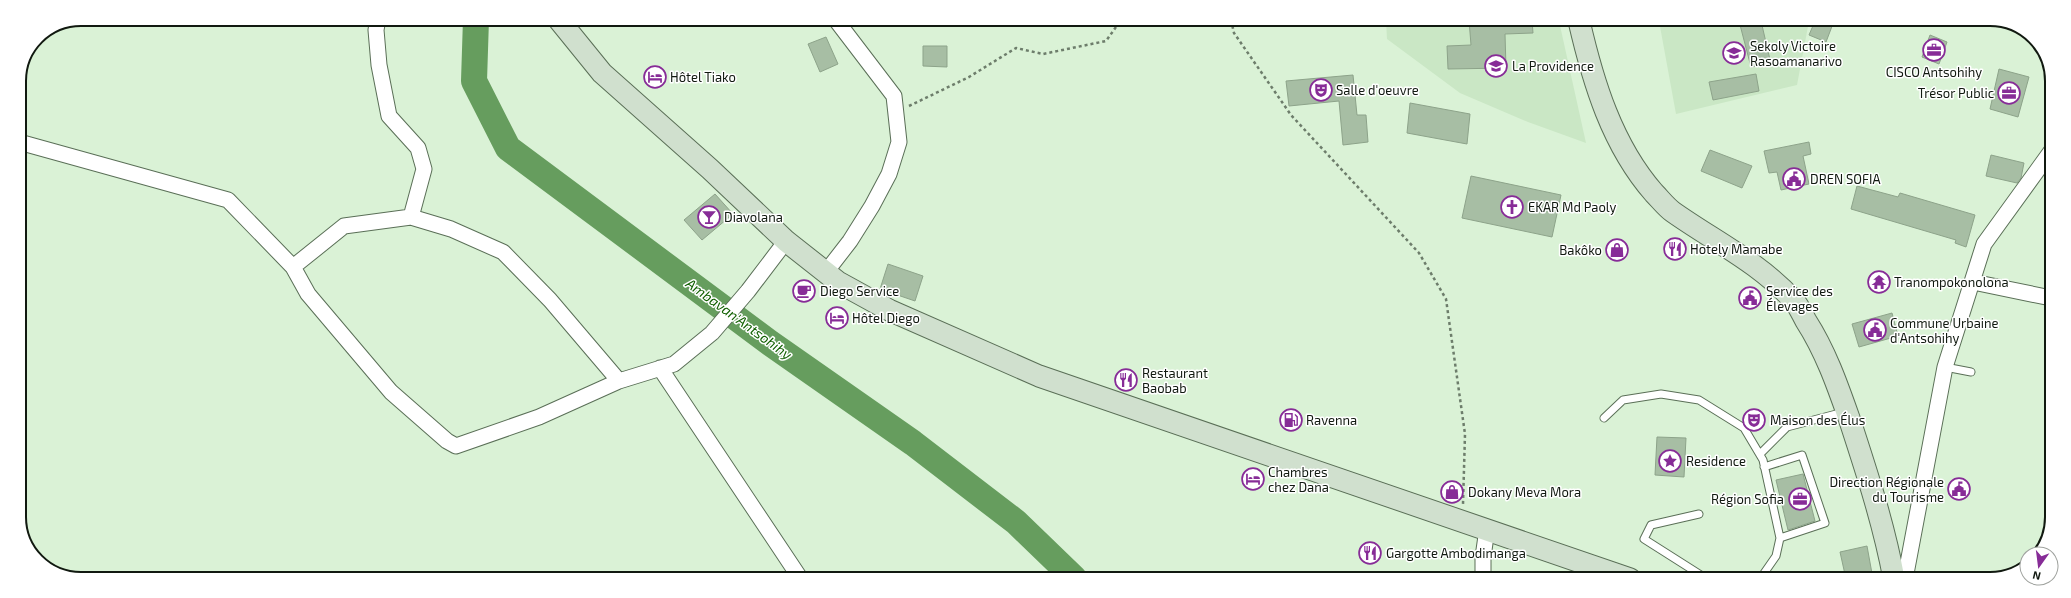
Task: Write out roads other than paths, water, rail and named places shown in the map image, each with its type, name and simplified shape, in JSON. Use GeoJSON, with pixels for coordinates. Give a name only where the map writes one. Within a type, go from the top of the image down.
{"type":"FeatureCollection","features":[{"type":"Feature","properties":{"kind":"main road"},"geometry":{"type":"LineString","coordinates":[[564,26],[602,73],[786,241],[838,282],[889,310],[1039,376],[1610,572]]}},
{"type":"Feature","properties":{"kind":"main road"},"geometry":{"type":"LineString","coordinates":[[1580,26],[1586,53],[1605,110],[1619,143],[1638,174],[1671,211],[1753,263],[1794,302],[1818,340],[1846,411],[1871,486],[1888,547],[1893,572]]}},
{"type":"Feature","properties":{"kind":"street"},"geometry":{"type":"LineString","coordinates":[[377,26],[378,65],[389,116],[418,148],[424,169],[411,217]]}},
{"type":"Feature","properties":{"kind":"street"},"geometry":{"type":"LineString","coordinates":[[826,272],[850,241],[872,206],[889,174],[898,142],[894,96],[841,26]]}},
{"type":"Feature","properties":{"kind":"street"},"geometry":{"type":"LineString","coordinates":[[26,144],[228,200],[293,267],[308,294],[391,392],[448,441],[456,446],[539,417],[619,381],[674,364],[712,333],[748,291],[786,241]]}},
{"type":"Feature","properties":{"kind":"street"},"geometry":{"type":"LineString","coordinates":[[1906,572],[1945,367],[1984,244],[2045,160]]}},
{"type":"Feature","properties":{"kind":"street"},"geometry":{"type":"LineString","coordinates":[[293,267],[344,226],[411,217],[451,229],[503,252],[550,300],[619,381]]}},
{"type":"Feature","properties":{"kind":"street"},"geometry":{"type":"LineString","coordinates":[[1973,282],[2045,297]]}},
{"type":"Feature","properties":{"kind":"street"},"geometry":{"type":"LineString","coordinates":[[660,368],[796,572]]}},
{"type":"Feature","properties":{"kind":"street"},"geometry":{"type":"LineString","coordinates":[[1483,572],[1482,557],[1487,529]]}},
{"type":"Feature","properties":{"kind":"lane"},"geometry":{"type":"LineString","coordinates":[[1945,367],[1971,372]]}},
{"type":"Feature","properties":{"kind":"lane"},"geometry":{"type":"LineString","coordinates":[[1604,418],[1623,400],[1661,394],[1698,400],[1744,428],[1760,454],[1780,538],[1776,556],[1765,572]]}},
{"type":"Feature","properties":{"kind":"lane"},"geometry":{"type":"LineString","coordinates":[[1760,454],[1787,427],[1846,411]]}},
{"type":"Feature","properties":{"kind":"lane"},"geometry":{"type":"LineString","coordinates":[[1764,467],[1802,454],[1825,523],[1780,538]]}},
{"type":"Feature","properties":{"kind":"lane"},"geometry":{"type":"LineString","coordinates":[[1696,572],[1644,539],[1651,525],[1699,514]]}},
{"type":"Feature","properties":{"kind":"waterway","name":"Ambavan'Antsohihy"},"geometry":{"type":"LineString","coordinates":[[476,26],[474,81],[508,148],[770,343],[913,443],[1016,522],[1068,572]]}},
{"type":"Feature","properties":{"kind":"place","name":"CISCO Antsohihy"},"geometry":{"type":"Point","coordinates":[1934,50]}},
{"type":"Feature","properties":{"kind":"place","name":"Sekoly Victoire Rasoamanarivo"},"geometry":{"type":"Point","coordinates":[1734,53]}},
{"type":"Feature","properties":{"kind":"place","name":"La Providence"},"geometry":{"type":"Point","coordinates":[1496,66]}},
{"type":"Feature","properties":{"kind":"place","name":"Hôtel Tiako"},"geometry":{"type":"Point","coordinates":[655,77]}},
{"type":"Feature","properties":{"kind":"place","name":"Salle d'oeuvre"},"geometry":{"type":"Point","coordinates":[1321,90]}},
{"type":"Feature","properties":{"kind":"place","name":"Trésor Public"},"geometry":{"type":"Point","coordinates":[2009,93]}},
{"type":"Feature","properties":{"kind":"place","name":"DREN SOFIA"},"geometry":{"type":"Point","coordinates":[1794,179]}},
{"type":"Feature","properties":{"kind":"place","name":"EKAR Md Paoly"},"geometry":{"type":"Point","coordinates":[1512,207]}},
{"type":"Feature","properties":{"kind":"place","name":"Diavolana"},"geometry":{"type":"Point","coordinates":[709,217]}},
{"type":"Feature","properties":{"kind":"place","name":"Hotely Mamabe"},"geometry":{"type":"Point","coordinates":[1675,249]}},
{"type":"Feature","properties":{"kind":"place","name":"Bakôko"},"geometry":{"type":"Point","coordinates":[1617,250]}},
{"type":"Feature","properties":{"kind":"place","name":"Tranompokonolona"},"geometry":{"type":"Point","coordinates":[1879,282]}},
{"type":"Feature","properties":{"kind":"place","name":"Diego Service"},"geometry":{"type":"Point","coordinates":[804,291]}},
{"type":"Feature","properties":{"kind":"place","name":"Service des Élevages"},"geometry":{"type":"Point","coordinates":[1750,298]}},
{"type":"Feature","properties":{"kind":"place","name":"Hôtel Diego"},"geometry":{"type":"Point","coordinates":[837,318]}},
{"type":"Feature","properties":{"kind":"place","name":"Commune Urbaine d'Antsohihy"},"geometry":{"type":"Point","coordinates":[1875,330]}},
{"type":"Feature","properties":{"kind":"place","name":"Restaurant Baobab"},"geometry":{"type":"Point","coordinates":[1126,380]}},
{"type":"Feature","properties":{"kind":"place","name":"Ravenna"},"geometry":{"type":"Point","coordinates":[1291,420]}},
{"type":"Feature","properties":{"kind":"place","name":"Maison des Élus"},"geometry":{"type":"Point","coordinates":[1754,420]}},
{"type":"Feature","properties":{"kind":"place","name":"Residence"},"geometry":{"type":"Point","coordinates":[1670,461]}},
{"type":"Feature","properties":{"kind":"place","name":"Chambres chez Dana"},"geometry":{"type":"Point","coordinates":[1253,479]}},
{"type":"Feature","properties":{"kind":"place","name":"Direction Régionale du Tourisme"},"geometry":{"type":"Point","coordinates":[1959,489]}},
{"type":"Feature","properties":{"kind":"place","name":"Dokany Meva Mora"},"geometry":{"type":"Point","coordinates":[1452,492]}},
{"type":"Feature","properties":{"kind":"place","name":"Région Sofia"},"geometry":{"type":"Point","coordinates":[1800,499]}},
{"type":"Feature","properties":{"kind":"place","name":"Gargotte Ambodimanga"},"geometry":{"type":"Point","coordinates":[1370,553]}}]}
